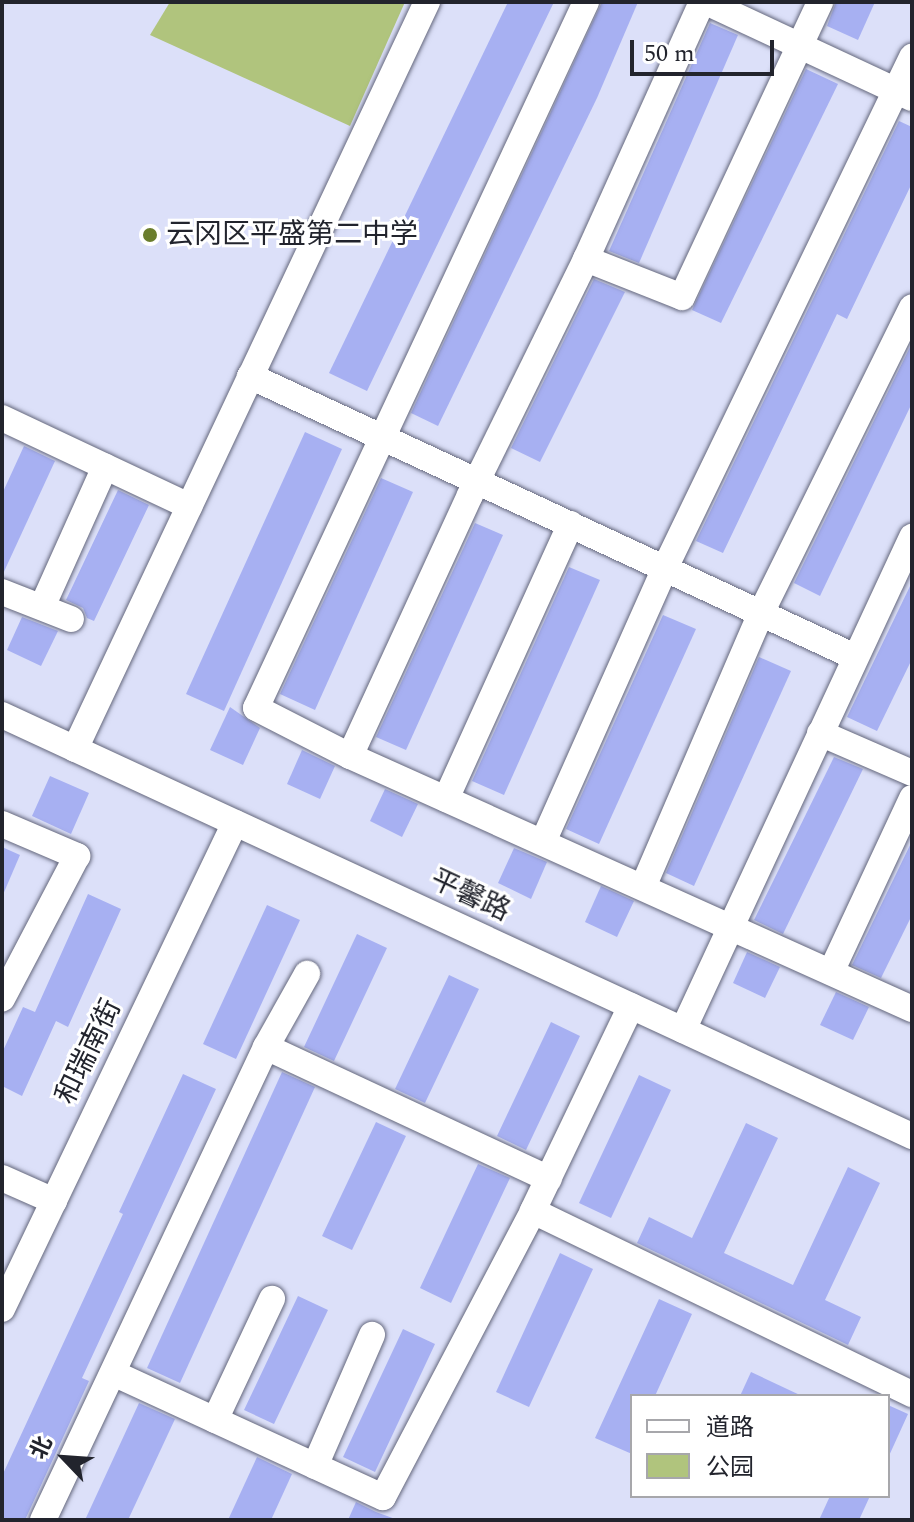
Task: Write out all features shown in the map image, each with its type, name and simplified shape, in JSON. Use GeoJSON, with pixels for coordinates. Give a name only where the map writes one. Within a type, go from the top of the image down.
{"type":"FeatureCollection","features":[{"type":"Feature","properties":{"kind":"street"},"geometry":{"type":"LineString","coordinates":[[75,749],[427,2]]}},
{"type":"Feature","properties":{"kind":"street"},"geometry":{"type":"LineString","coordinates":[[586,2],[256,708],[350,756],[912,1009]]}},
{"type":"Feature","properties":{"kind":"street"},"geometry":{"type":"LineString","coordinates":[[350,756],[478,480],[586,259],[704,2],[904,94]]}},
{"type":"Feature","properties":{"kind":"street"},"geometry":{"type":"LineString","coordinates":[[586,259],[682,297],[820,2]]}},
{"type":"Feature","properties":{"kind":"street"},"geometry":{"type":"LineString","coordinates":[[543,842],[665,568],[904,94],[912,57]]}},
{"type":"Feature","properties":{"kind":"street"},"geometry":{"type":"LineString","coordinates":[[643,887],[761,613],[912,307]]}},
{"type":"Feature","properties":{"kind":"street"},"geometry":{"type":"LineString","coordinates":[[250,376],[855,657]]}},
{"type":"Feature","properties":{"kind":"street"},"geometry":{"type":"LineString","coordinates":[[4,424],[189,506]]}},
{"type":"Feature","properties":{"kind":"street"},"geometry":{"type":"LineString","coordinates":[[42,607],[105,467]]}},
{"type":"Feature","properties":{"kind":"street"},"geometry":{"type":"LineString","coordinates":[[446,799],[571,524]]}},
{"type":"Feature","properties":{"kind":"street"},"geometry":{"type":"LineString","coordinates":[[683,1030],[912,537]]}},
{"type":"Feature","properties":{"kind":"street"},"geometry":{"type":"LineString","coordinates":[[2,592],[71,619]]}},
{"type":"Feature","properties":{"kind":"street","name":"平馨路"},"geometry":{"type":"LineString","coordinates":[[2,715],[912,1136]]}},
{"type":"Feature","properties":{"kind":"street"},"geometry":{"type":"LineString","coordinates":[[820,733],[912,773]]}},
{"type":"Feature","properties":{"kind":"street"},"geometry":{"type":"LineString","coordinates":[[831,972],[912,798]]}},
{"type":"Feature","properties":{"kind":"street","name":"和瑞南街"},"geometry":{"type":"LineString","coordinates":[[2,1309],[235,823]]}},
{"type":"Feature","properties":{"kind":"street"},"geometry":{"type":"LineString","coordinates":[[2,824],[77,856],[2,999]]}},
{"type":"Feature","properties":{"kind":"street"},"geometry":{"type":"LineString","coordinates":[[43,1520],[266,1047],[307,974]]}},
{"type":"Feature","properties":{"kind":"street"},"geometry":{"type":"LineString","coordinates":[[113,1373],[383,1497],[533,1211],[631,1006]]}},
{"type":"Feature","properties":{"kind":"street"},"geometry":{"type":"LineString","coordinates":[[266,1047],[549,1179]]}},
{"type":"Feature","properties":{"kind":"street"},"geometry":{"type":"LineString","coordinates":[[2,1178],[54,1201]]}},
{"type":"Feature","properties":{"kind":"street"},"geometry":{"type":"LineString","coordinates":[[533,1211],[912,1394]]}},
{"type":"Feature","properties":{"kind":"street"},"geometry":{"type":"LineString","coordinates":[[215,1420],[272,1299]]}},
{"type":"Feature","properties":{"kind":"street"},"geometry":{"type":"LineString","coordinates":[[315,1466],[372,1335]]}},
{"type":"Feature","properties":{"kind":"green space"},"geometry":{"type":"Polygon","coordinates":[[[170,2],[405,2],[350,126],[150,35],[170,2]]]}},
{"type":"Feature","properties":{"kind":"building"},"geometry":{"type":"Polygon","coordinates":[[[508,2],[554,2],[367,391],[329,373],[508,2]]]}},
{"type":"Feature","properties":{"kind":"building"},"geometry":{"type":"Polygon","coordinates":[[[602,2],[638,2],[597,98],[438,426],[411,413],[602,2]]]}},
{"type":"Feature","properties":{"kind":"building"},"geometry":{"type":"Polygon","coordinates":[[[836,2],[875,2],[858,40],[827,26],[836,2]]]}},
{"type":"Feature","properties":{"kind":"building"},"geometry":{"type":"Polygon","coordinates":[[[710,23],[738,35],[639,263],[609,251],[710,23]]]}},
{"type":"Feature","properties":{"kind":"building"},"geometry":{"type":"Polygon","coordinates":[[[806,69],[838,84],[721,323],[692,310],[806,69]]]}},
{"type":"Feature","properties":{"kind":"building"},"geometry":{"type":"Polygon","coordinates":[[[899,121],[912,127],[912,183],[847,319],[837,314],[723,553],[696,541],[899,121]]]}},
{"type":"Feature","properties":{"kind":"building"},"geometry":{"type":"Polygon","coordinates":[[[594,279],[625,292],[540,462],[511,448],[594,279]]]}},
{"type":"Feature","properties":{"kind":"building"},"geometry":{"type":"Polygon","coordinates":[[[912,343],[912,403],[820,596],[794,583],[912,343]]]}},
{"type":"Feature","properties":{"kind":"building"},"geometry":{"type":"Polygon","coordinates":[[[305,432],[342,449],[224,711],[186,694],[305,432]]]}},
{"type":"Feature","properties":{"kind":"building"},"geometry":{"type":"Polygon","coordinates":[[[24,446],[55,461],[2,576],[2,494],[24,446]]]}},
{"type":"Feature","properties":{"kind":"building"},"geometry":{"type":"Polygon","coordinates":[[[381,478],[413,492],[315,710],[280,694],[381,478]]]}},
{"type":"Feature","properties":{"kind":"building"},"geometry":{"type":"Polygon","coordinates":[[[118,490],[149,505],[94,621],[87,618],[83,608],[66,600],[118,490]]]}},
{"type":"Feature","properties":{"kind":"building"},"geometry":{"type":"Polygon","coordinates":[[[475,523],[503,535],[406,750],[376,737],[475,523]]]}},
{"type":"Feature","properties":{"kind":"building"},"geometry":{"type":"Polygon","coordinates":[[[569,567],[600,580],[504,795],[472,781],[569,567]]]}},
{"type":"Feature","properties":{"kind":"building"},"geometry":{"type":"Polygon","coordinates":[[[912,582],[912,659],[877,731],[847,717],[912,582]]]}},
{"type":"Feature","properties":{"kind":"building"},"geometry":{"type":"Polygon","coordinates":[[[663,615],[696,629],[599,844],[566,829],[663,615]]]}},
{"type":"Feature","properties":{"kind":"building"},"geometry":{"type":"Polygon","coordinates":[[[22,617],[58,631],[41,666],[7,650],[22,617]]]}},
{"type":"Feature","properties":{"kind":"building"},"geometry":{"type":"Polygon","coordinates":[[[759,657],[791,671],[694,886],[666,873],[759,657]]]}},
{"type":"Feature","properties":{"kind":"building"},"geometry":{"type":"Polygon","coordinates":[[[230,707],[260,728],[243,765],[210,750],[230,707]]]}},
{"type":"Feature","properties":{"kind":"building"},"geometry":{"type":"Polygon","coordinates":[[[302,750],[335,766],[320,799],[287,784],[302,750]]]}},
{"type":"Feature","properties":{"kind":"building"},"geometry":{"type":"Polygon","coordinates":[[[834,757],[863,769],[783,934],[754,920],[834,757]]]}},
{"type":"Feature","properties":{"kind":"building"},"geometry":{"type":"Polygon","coordinates":[[[50,776],[89,793],[71,834],[32,816],[50,776]]]}},
{"type":"Feature","properties":{"kind":"building"},"geometry":{"type":"Polygon","coordinates":[[[385,789],[418,804],[402,837],[370,821],[385,789]]]}},
{"type":"Feature","properties":{"kind":"building"},"geometry":{"type":"Polygon","coordinates":[[[912,841],[912,915],[881,978],[852,965],[912,841]]]}},
{"type":"Feature","properties":{"kind":"building"},"geometry":{"type":"Polygon","coordinates":[[[2,847],[20,855],[2,897],[2,847]]]}},
{"type":"Feature","properties":{"kind":"building"},"geometry":{"type":"Polygon","coordinates":[[[514,848],[547,862],[531,899],[498,883],[514,848]]]}},
{"type":"Feature","properties":{"kind":"building"},"geometry":{"type":"Polygon","coordinates":[[[601,886],[634,901],[617,937],[585,922],[601,886]]]}},
{"type":"Feature","properties":{"kind":"building"},"geometry":{"type":"Polygon","coordinates":[[[88,894],[121,909],[68,1027],[56,1021],[22,1096],[2,1086],[2,1053],[23,1007],[35,1012],[88,894]]]}},
{"type":"Feature","properties":{"kind":"building"},"geometry":{"type":"Polygon","coordinates":[[[267,905],[300,920],[236,1059],[203,1044],[267,905]]]}},
{"type":"Feature","properties":{"kind":"building"},"geometry":{"type":"Polygon","coordinates":[[[357,934],[387,948],[334,1061],[304,1047],[357,934]]]}},
{"type":"Feature","properties":{"kind":"building"},"geometry":{"type":"Polygon","coordinates":[[[747,952],[780,967],[765,998],[733,983],[747,952]]]}},
{"type":"Feature","properties":{"kind":"building"},"geometry":{"type":"Polygon","coordinates":[[[449,975],[479,989],[425,1103],[395,1089],[449,975]]]}},
{"type":"Feature","properties":{"kind":"building"},"geometry":{"type":"Polygon","coordinates":[[[836,992],[869,1007],[853,1040],[820,1025],[836,992]]]}},
{"type":"Feature","properties":{"kind":"building"},"geometry":{"type":"Polygon","coordinates":[[[551,1022],[580,1036],[526,1150],[497,1136],[551,1022]]]}},
{"type":"Feature","properties":{"kind":"building"},"geometry":{"type":"Polygon","coordinates":[[[282,1072],[315,1087],[180,1383],[147,1368],[282,1072]]]}},
{"type":"Feature","properties":{"kind":"building"},"geometry":{"type":"Polygon","coordinates":[[[183,1074],[216,1089],[82,1378],[89,1381],[25,1520],[2,1520],[2,1476],[123,1214],[119,1212],[183,1074]]]}},
{"type":"Feature","properties":{"kind":"building"},"geometry":{"type":"Polygon","coordinates":[[[639,1075],[671,1090],[611,1218],[579,1203],[639,1075]]]}},
{"type":"Feature","properties":{"kind":"building"},"geometry":{"type":"Polygon","coordinates":[[[376,1122],[406,1136],[352,1250],[322,1236],[376,1122]]]}},
{"type":"Feature","properties":{"kind":"building"},"geometry":{"type":"Polygon","coordinates":[[[746,1123],[778,1138],[724,1253],[793,1285],[848,1167],[880,1183],[825,1300],[861,1317],[848,1345],[637,1243],[649,1217],[692,1238],[746,1123]]]}},
{"type":"Feature","properties":{"kind":"building"},"geometry":{"type":"Polygon","coordinates":[[[478,1164],[510,1178],[451,1303],[420,1288],[478,1164]]]}},
{"type":"Feature","properties":{"kind":"building"},"geometry":{"type":"Polygon","coordinates":[[[560,1253],[593,1269],[529,1407],[496,1392],[560,1253]]]}},
{"type":"Feature","properties":{"kind":"building"},"geometry":{"type":"Polygon","coordinates":[[[298,1296],[328,1310],[274,1424],[244,1410],[298,1296]]]}},
{"type":"Feature","properties":{"kind":"building"},"geometry":{"type":"Polygon","coordinates":[[[659,1299],[692,1314],[656,1394],[630,1394],[630,1453],[595,1438],[659,1299]]]}},
{"type":"Feature","properties":{"kind":"building"},"geometry":{"type":"Polygon","coordinates":[[[403,1329],[435,1344],[375,1472],[343,1457],[403,1329]]]}},
{"type":"Feature","properties":{"kind":"building"},"geometry":{"type":"Polygon","coordinates":[[[751,1372],[798,1394],[741,1394],[751,1372]]]}},
{"type":"Feature","properties":{"kind":"building"},"geometry":{"type":"Polygon","coordinates":[[[139,1403],[175,1419],[128,1520],[85,1520],[139,1403]]]}},
{"type":"Feature","properties":{"kind":"building"},"geometry":{"type":"Polygon","coordinates":[[[890,1406],[908,1414],[890,1454],[890,1406]]]}},
{"type":"Feature","properties":{"kind":"building"},"geometry":{"type":"Polygon","coordinates":[[[257,1457],[292,1474],[271,1520],[228,1520],[257,1457]]]}},
{"type":"Feature","properties":{"kind":"building"},"geometry":{"type":"Polygon","coordinates":[[[829,1498],[869,1498],[859,1520],[819,1520],[829,1498]]]}},
{"type":"Feature","properties":{"kind":"building"},"geometry":{"type":"Polygon","coordinates":[[[356,1502],[376,1512],[398,1520],[348,1520],[356,1502]]]}},
{"type":"Feature","properties":{"kind":"place","name":"云冈区平盛第二中学"},"geometry":{"type":"Point","coordinates":[150,235]}}]}
